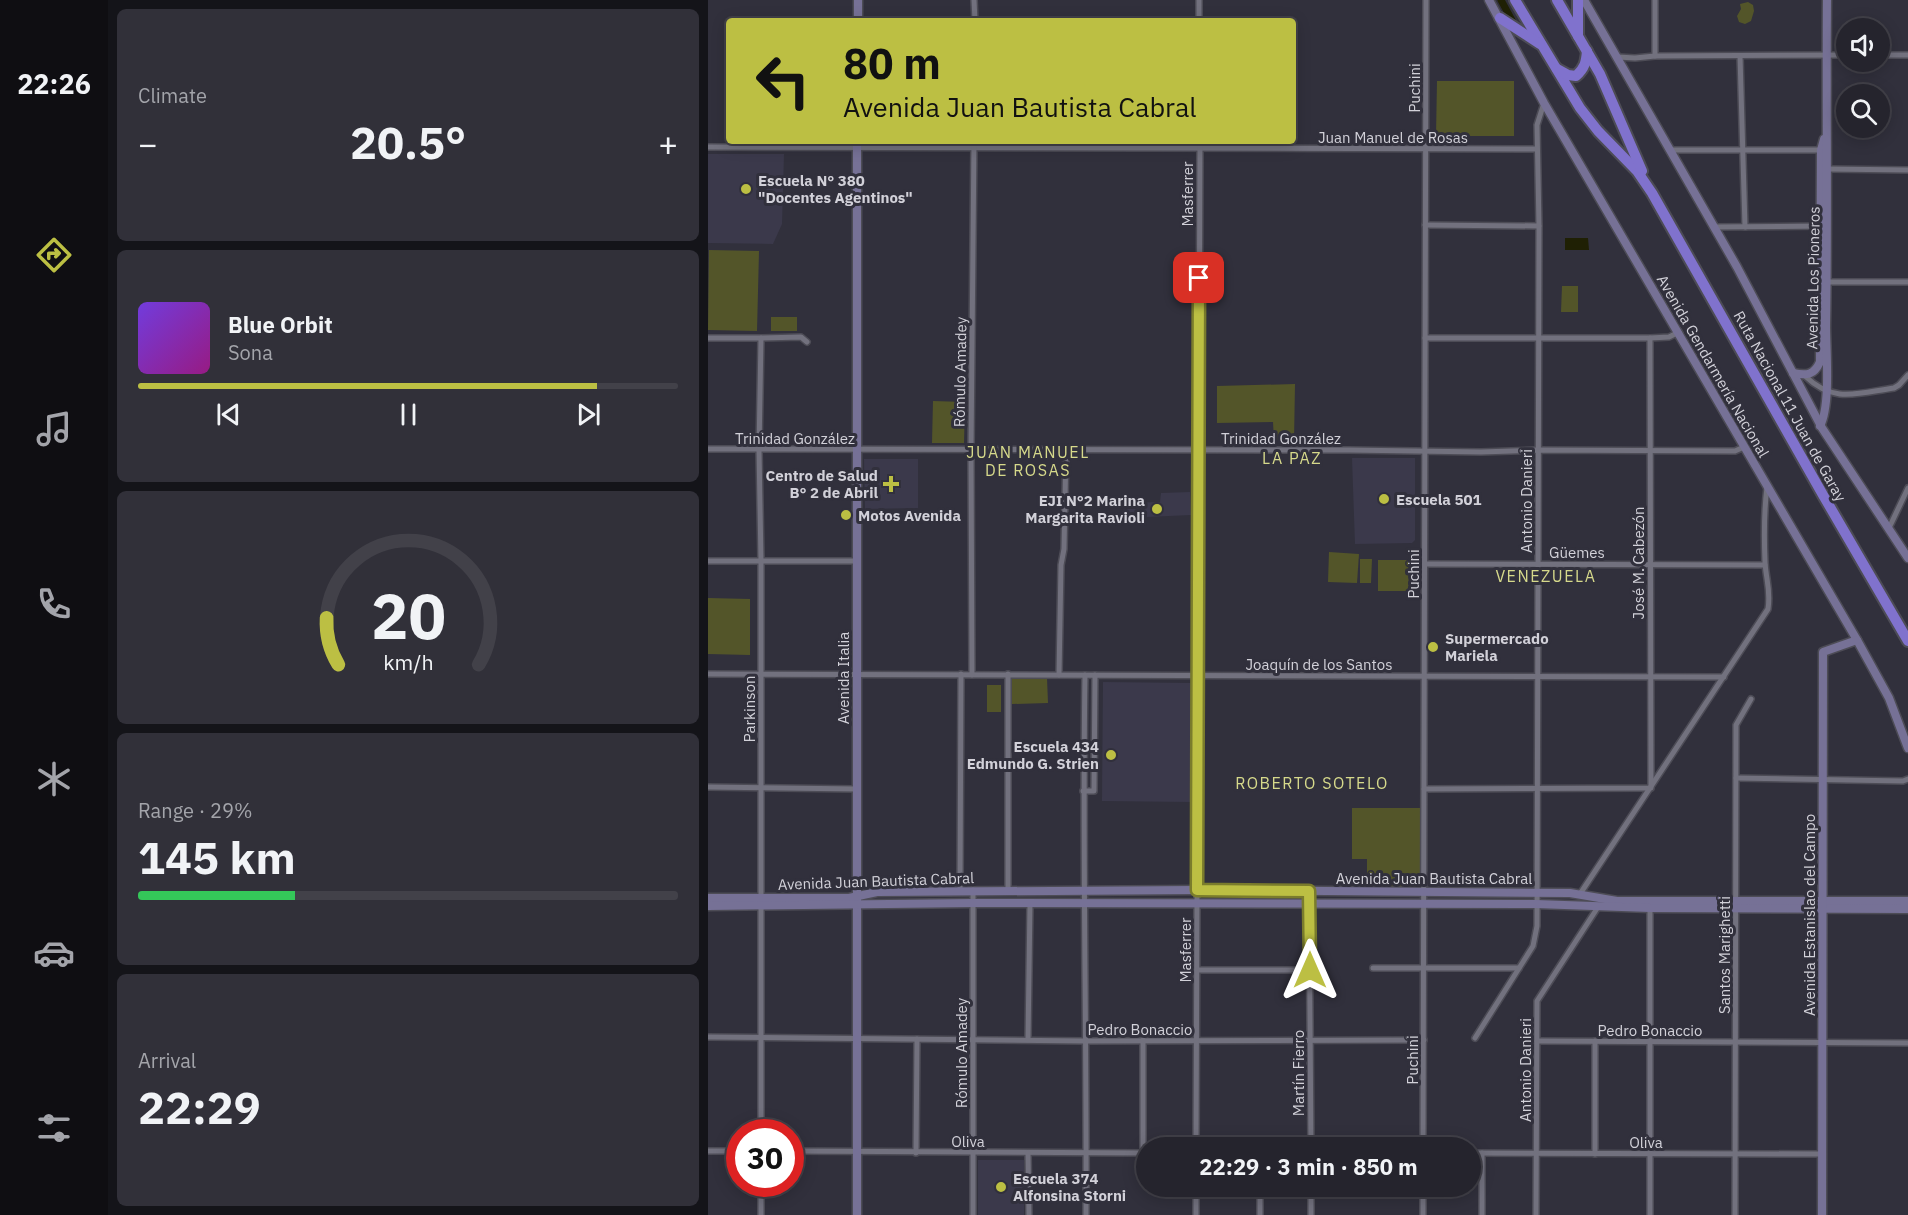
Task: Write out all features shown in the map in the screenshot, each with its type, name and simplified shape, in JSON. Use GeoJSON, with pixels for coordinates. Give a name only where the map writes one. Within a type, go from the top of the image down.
{"type":"FeatureCollection","features":[{"type":"Feature","properties":{"kind":"highway","name":"Ruta Nacional 11 Juan de Garay"},"geometry":{"type":"LineString","coordinates":[[1515,0],[1580,108],[1598,131],[1637,171],[1652,193],[1906,637],[1908,647]]}},
{"type":"Feature","properties":{"kind":"highway","name":"Ruta Nacional 11 Juan de Garay"},"geometry":{"type":"LineString","coordinates":[[1557,0],[1614,101],[1626,136],[1652,193]]}},
{"type":"Feature","properties":{"kind":"highway"},"geometry":{"type":"LineString","coordinates":[[1578,0],[1578,36]]}},
{"type":"Feature","properties":{"kind":"highway"},"geometry":{"type":"LineString","coordinates":[[1500,18],[1542,46]]}},
{"type":"Feature","properties":{"kind":"highway"},"geometry":{"type":"LineString","coordinates":[[1555,68],[1568,75],[1576,76],[1586,64],[1587,51]]}},
{"type":"Feature","properties":{"kind":"main road"},"geometry":{"type":"LineString","coordinates":[[858,0],[858,18]]}},
{"type":"Feature","properties":{"kind":"main road","name":"Avenida Gendarmería Nacional"},"geometry":{"type":"LineString","coordinates":[[1489,0],[1544,103],[1857,639],[1889,698],[1908,748]]}},
{"type":"Feature","properties":{"kind":"main road"},"geometry":{"type":"LineString","coordinates":[[1584,0],[1737,267],[1820,426],[1908,558]]}},
{"type":"Feature","properties":{"kind":"main road","name":"Avenida Los Pioneros"},"geometry":{"type":"LineString","coordinates":[[1820,426],[1824,418],[1826,391],[1824,226],[1827,0]]}},
{"type":"Feature","properties":{"kind":"main road","name":"Avenida Italia"},"geometry":{"type":"LineString","coordinates":[[857,144],[857,1215]]}},
{"type":"Feature","properties":{"kind":"main road","name":"Avenida Los Pioneros"},"geometry":{"type":"LineString","coordinates":[[1824,226],[1828,169],[1825,150]]}},
{"type":"Feature","properties":{"kind":"main road","name":"Avenida Los Pioneros"},"geometry":{"type":"LineString","coordinates":[[1805,376],[1813,373],[1820,362],[1824,282]]}},
{"type":"Feature","properties":{"kind":"main road"},"geometry":{"type":"LineString","coordinates":[[1793,373],[1805,376]]}},
{"type":"Feature","properties":{"kind":"main road","name":"Avenida Estanislao del Campo"},"geometry":{"type":"LineString","coordinates":[[1822,1215],[1823,652],[1857,639]]}},
{"type":"Feature","properties":{"kind":"main road","name":"Avenida Juan Bautista Cabral"},"geometry":{"type":"LineString","coordinates":[[858,901],[877,892],[1197,890],[1537,892],[1580,894],[1650,905]]}},
{"type":"Feature","properties":{"kind":"main road","name":"Avenida Juan Bautista Cabral"},"geometry":{"type":"LineString","coordinates":[[708,898],[761,902]]}},
{"type":"Feature","properties":{"kind":"main road","name":"Avenida Juan Bautista Cabral"},"geometry":{"type":"LineString","coordinates":[[708,906],[849,898],[858,901],[1030,904],[1536,904],[1598,907],[1908,902]]}},
{"type":"Feature","properties":{"kind":"main road","name":"Avenida Juan Bautista Cabral"},"geometry":{"type":"LineString","coordinates":[[1823,905],[1908,909]]}},
{"type":"Feature","properties":{"kind":"street"},"geometry":{"type":"LineString","coordinates":[[974,0],[975,18]]}},
{"type":"Feature","properties":{"kind":"street"},"geometry":{"type":"LineString","coordinates":[[1200,0],[1200,18]]}},
{"type":"Feature","properties":{"kind":"street","name":"Puchini"},"geometry":{"type":"LineString","coordinates":[[1423,1137],[1426,0]]}},
{"type":"Feature","properties":{"kind":"street"},"geometry":{"type":"LineString","coordinates":[[1655,0],[1655,56]]}},
{"type":"Feature","properties":{"kind":"street"},"geometry":{"type":"LineString","coordinates":[[1890,55],[1908,54]]}},
{"type":"Feature","properties":{"kind":"street"},"geometry":{"type":"LineString","coordinates":[[1618,57],[1836,55]]}},
{"type":"Feature","properties":{"kind":"street"},"geometry":{"type":"LineString","coordinates":[[1740,56],[1745,227]]}},
{"type":"Feature","properties":{"kind":"street","name":"Antonio Danieri"},"geometry":{"type":"LineString","coordinates":[[1475,1038],[1533,946],[1537,926],[1539,226],[1537,124],[1544,103]]}},
{"type":"Feature","properties":{"kind":"street","name":"Juan Manuel de Rosas"},"geometry":{"type":"LineString","coordinates":[[708,147],[857,144],[974,148],[1538,149]]}},
{"type":"Feature","properties":{"kind":"street","name":"Rómulo Amadey"},"geometry":{"type":"LineString","coordinates":[[972,675],[971,450],[974,144]]}},
{"type":"Feature","properties":{"kind":"street","name":"Masferrer"},"geometry":{"type":"LineString","coordinates":[[1196,1137],[1200,144]]}},
{"type":"Feature","properties":{"kind":"street"},"geometry":{"type":"LineString","coordinates":[[1669,150],[1825,150]]}},
{"type":"Feature","properties":{"kind":"street"},"geometry":{"type":"LineString","coordinates":[[1828,169],[1908,170]]}},
{"type":"Feature","properties":{"kind":"street"},"geometry":{"type":"LineString","coordinates":[[1425,225],[1539,226]]}},
{"type":"Feature","properties":{"kind":"street"},"geometry":{"type":"LineString","coordinates":[[1713,227],[1824,226]]}},
{"type":"Feature","properties":{"kind":"street"},"geometry":{"type":"LineString","coordinates":[[1824,282],[1908,282]]}},
{"type":"Feature","properties":{"kind":"street"},"geometry":{"type":"LineString","coordinates":[[1425,338],[1650,338],[1670,337],[1679,332]]}},
{"type":"Feature","properties":{"kind":"street"},"geometry":{"type":"LineString","coordinates":[[708,338],[801,337],[807,342]]}},
{"type":"Feature","properties":{"kind":"street","name":"Parkinson"},"geometry":{"type":"LineString","coordinates":[[760,338],[760,1119]]}},
{"type":"Feature","properties":{"kind":"street","name":"José M. Cabezón"},"geometry":{"type":"LineString","coordinates":[[1650,338],[1651,788]]}},
{"type":"Feature","properties":{"kind":"street"},"geometry":{"type":"LineString","coordinates":[[1805,376],[1817,387],[1841,395],[1894,388],[1908,375]]}},
{"type":"Feature","properties":{"kind":"street","name":"Trinidad González"},"geometry":{"type":"LineString","coordinates":[[708,449],[1735,451],[1744,447]]}},
{"type":"Feature","properties":{"kind":"street"},"geometry":{"type":"LineString","coordinates":[[1059,675],[1066,450]]}},
{"type":"Feature","properties":{"kind":"street"},"geometry":{"type":"LineString","coordinates":[[1580,894],[1768,609],[1770,596],[1765,565],[1767,485]]}},
{"type":"Feature","properties":{"kind":"street"},"geometry":{"type":"LineString","coordinates":[[1889,528],[1908,488]]}},
{"type":"Feature","properties":{"kind":"street"},"geometry":{"type":"LineString","coordinates":[[708,561],[857,561]]}},
{"type":"Feature","properties":{"kind":"street","name":"Güemes"},"geometry":{"type":"LineString","coordinates":[[1425,564],[1765,565]]}},
{"type":"Feature","properties":{"kind":"street","name":"Joaquín de los Santos"},"geometry":{"type":"LineString","coordinates":[[708,674],[1724,677]]}},
{"type":"Feature","properties":{"kind":"street"},"geometry":{"type":"LineString","coordinates":[[960,891],[961,674]]}},
{"type":"Feature","properties":{"kind":"street"},"geometry":{"type":"LineString","coordinates":[[1008,674],[1008,891]]}},
{"type":"Feature","properties":{"kind":"street"},"geometry":{"type":"LineString","coordinates":[[1084,675],[1086,1215]]}},
{"type":"Feature","properties":{"kind":"street"},"geometry":{"type":"LineString","coordinates":[[1083,791],[1094,791],[1095,675]]}},
{"type":"Feature","properties":{"kind":"street","name":"Santos Marighetti"},"geometry":{"type":"LineString","coordinates":[[1735,1215],[1736,725],[1751,699]]}},
{"type":"Feature","properties":{"kind":"street"},"geometry":{"type":"LineString","coordinates":[[1001,702],[1009,702]]}},
{"type":"Feature","properties":{"kind":"street"},"geometry":{"type":"LineString","coordinates":[[1736,778],[1903,781],[1908,779]]}},
{"type":"Feature","properties":{"kind":"street"},"geometry":{"type":"LineString","coordinates":[[708,787],[857,789]]}},
{"type":"Feature","properties":{"kind":"street"},"geometry":{"type":"LineString","coordinates":[[1424,789],[1651,788]]}},
{"type":"Feature","properties":{"kind":"street","name":"Rómulo Amadey"},"geometry":{"type":"LineString","coordinates":[[973,891],[973,1215]]}},
{"type":"Feature","properties":{"kind":"street","name":"Martín Fierro"},"geometry":{"type":"LineString","coordinates":[[1309,891],[1311,1137]]}},
{"type":"Feature","properties":{"kind":"street"},"geometry":{"type":"LineString","coordinates":[[1028,1040],[1030,904]]}},
{"type":"Feature","properties":{"kind":"street"},"geometry":{"type":"LineString","coordinates":[[1650,905],[1650,1215]]}},
{"type":"Feature","properties":{"kind":"street","name":"Antonio Danieri"},"geometry":{"type":"LineString","coordinates":[[1536,1215],[1537,1001],[1598,907]]}},
{"type":"Feature","properties":{"kind":"street"},"geometry":{"type":"LineString","coordinates":[[1373,968],[1519,968]]}},
{"type":"Feature","properties":{"kind":"street"},"geometry":{"type":"LineString","coordinates":[[1197,970],[1310,970]]}},
{"type":"Feature","properties":{"kind":"street","name":"Pedro Bonaccio"},"geometry":{"type":"LineString","coordinates":[[708,1038],[1085,1041],[1424,1040]]}},
{"type":"Feature","properties":{"kind":"street"},"geometry":{"type":"LineString","coordinates":[[916,1153],[917,1039]]}},
{"type":"Feature","properties":{"kind":"street"},"geometry":{"type":"LineString","coordinates":[[1143,1040],[1145,1137]]}},
{"type":"Feature","properties":{"kind":"street","name":"Pedro Bonaccio"},"geometry":{"type":"LineString","coordinates":[[1537,1041],[1908,1043]]}},
{"type":"Feature","properties":{"kind":"street"},"geometry":{"type":"LineString","coordinates":[[1595,1041],[1595,1154]]}},
{"type":"Feature","properties":{"kind":"street"},"geometry":{"type":"LineString","coordinates":[[708,1151],[726,1151]]}},
{"type":"Feature","properties":{"kind":"street","name":"Oliva"},"geometry":{"type":"LineString","coordinates":[[804,1151],[1136,1153]]}},
{"type":"Feature","properties":{"kind":"street"},"geometry":{"type":"LineString","coordinates":[[1028,1153],[1029,1215]]}},
{"type":"Feature","properties":{"kind":"street"},"geometry":{"type":"LineString","coordinates":[[1482,1153],[1482,1215]]}},
{"type":"Feature","properties":{"kind":"street","name":"Oliva"},"geometry":{"type":"LineString","coordinates":[[1482,1153],[1822,1154]]}},
{"type":"Feature","properties":{"kind":"street"},"geometry":{"type":"LineString","coordinates":[[761,1197],[761,1215]]}},
{"type":"Feature","properties":{"kind":"street"},"geometry":{"type":"LineString","coordinates":[[1196,1197],[1196,1215]]}},
{"type":"Feature","properties":{"kind":"street"},"geometry":{"type":"LineString","coordinates":[[1260,1197],[1260,1215]]}},
{"type":"Feature","properties":{"kind":"street"},"geometry":{"type":"LineString","coordinates":[[1311,1197],[1311,1215]]}},
{"type":"Feature","properties":{"kind":"street"},"geometry":{"type":"LineString","coordinates":[[1423,1197],[1423,1215]]}},
{"type":"Feature","properties":{"kind":"shaded area"},"geometry":{"type":"Polygon","coordinates":[[[1748,2],[1753,5],[1754,11],[1751,21],[1745,24],[1739,22],[1737,16],[1741,9],[1740,4],[1748,2]]]}},
{"type":"Feature","properties":{"kind":"shaded area"},"geometry":{"type":"Polygon","coordinates":[[[1437,81],[1514,81],[1514,136],[1436,136],[1437,81]]]}},
{"type":"Feature","properties":{"kind":"shaded area","name":"Escuela N° 380 \"Docentes Agentinos\""},"geometry":{"type":"Polygon","coordinates":[[[708,154],[784,154],[782,224],[773,244],[708,243],[708,154]]]}},
{"type":"Feature","properties":{"kind":"shaded area"},"geometry":{"type":"Polygon","coordinates":[[[1565,238],[1588,238],[1589,250],[1565,250],[1565,238]]]}},
{"type":"Feature","properties":{"kind":"shaded area"},"geometry":{"type":"Polygon","coordinates":[[[709,250],[759,251],[757,331],[708,330],[709,250]]]}},
{"type":"Feature","properties":{"kind":"shaded area"},"geometry":{"type":"Polygon","coordinates":[[[1562,286],[1578,286],[1578,312],[1561,312],[1562,286]]]}},
{"type":"Feature","properties":{"kind":"shaded area"},"geometry":{"type":"Polygon","coordinates":[[[771,317],[797,317],[797,331],[771,331],[771,317]]]}},
{"type":"Feature","properties":{"kind":"shaded area"},"geometry":{"type":"Polygon","coordinates":[[[1295,384],[1294,441],[1274,440],[1273,422],[1217,423],[1217,386],[1295,384]]]}},
{"type":"Feature","properties":{"kind":"shaded area"},"geometry":{"type":"Polygon","coordinates":[[[933,401],[965,402],[964,443],[932,443],[933,401]]]}},
{"type":"Feature","properties":{"kind":"shaded area","name":"Escuela 501"},"geometry":{"type":"Polygon","coordinates":[[[1352,458],[1415,458],[1415,540],[1412,543],[1355,544],[1352,458]]]}},
{"type":"Feature","properties":{"kind":"shaded area","name":"Centro de Salud B° 2 de Abril"},"geometry":{"type":"Polygon","coordinates":[[[864,459],[918,459],[918,508],[865,509],[864,459]]]}},
{"type":"Feature","properties":{"kind":"shaded area","name":"EJI N°2 Marina Margarita Ravioli"},"geometry":{"type":"Polygon","coordinates":[[[1190,492],[1191,515],[1124,518],[1123,503],[1160,502],[1161,493],[1190,492]]]}},
{"type":"Feature","properties":{"kind":"shaded area"},"geometry":{"type":"Polygon","coordinates":[[[1329,552],[1359,554],[1357,583],[1328,582],[1329,552]]]}},
{"type":"Feature","properties":{"kind":"shaded area"},"geometry":{"type":"Polygon","coordinates":[[[1360,559],[1372,559],[1371,583],[1360,583],[1360,559]]]}},
{"type":"Feature","properties":{"kind":"shaded area"},"geometry":{"type":"Polygon","coordinates":[[[1378,560],[1414,560],[1413,591],[1378,591],[1378,560]]]}},
{"type":"Feature","properties":{"kind":"shaded area"},"geometry":{"type":"Polygon","coordinates":[[[708,598],[750,599],[750,655],[708,654],[708,598]]]}},
{"type":"Feature","properties":{"kind":"shaded area"},"geometry":{"type":"Polygon","coordinates":[[[1012,678],[1047,678],[1048,703],[1012,704],[1012,678]]]}},
{"type":"Feature","properties":{"kind":"shaded area"},"geometry":{"type":"Polygon","coordinates":[[[1103,682],[1192,683],[1191,802],[1102,801],[1103,682]]]}},
{"type":"Feature","properties":{"kind":"shaded area"},"geometry":{"type":"Polygon","coordinates":[[[987,685],[1001,685],[1001,712],[987,712],[987,685]]]}},
{"type":"Feature","properties":{"kind":"shaded area"},"geometry":{"type":"Polygon","coordinates":[[[1352,808],[1420,808],[1420,888],[1367,888],[1367,859],[1352,859],[1352,808]]]}},
{"type":"Feature","properties":{"kind":"shaded area","name":"Escuela 374 Alfonsina Storni"},"geometry":{"type":"Polygon","coordinates":[[[978,1160],[1024,1160],[1024,1215],[978,1215],[978,1160]]]}},
{"type":"Feature","properties":{"kind":"waterway"},"geometry":{"type":"LineString","coordinates":[[1501,0],[1514,24]]}},
{"type":"Feature","properties":{"kind":"place","name":"Escuela N° 380 \"Docentes Agentinos\""},"geometry":{"type":"Point","coordinates":[746,189]}},
{"type":"Feature","properties":{"kind":"place","name":"Centro de Salud B° 2 de Abril"},"geometry":{"type":"Point","coordinates":[891,484]}},
{"type":"Feature","properties":{"kind":"place","name":"Escuela 501"},"geometry":{"type":"Point","coordinates":[1384,499]}},
{"type":"Feature","properties":{"kind":"place","name":"EJI N°2 Marina Margarita Ravioli"},"geometry":{"type":"Point","coordinates":[1157,509]}},
{"type":"Feature","properties":{"kind":"place","name":"Motos Avenida"},"geometry":{"type":"Point","coordinates":[846,515]}},
{"type":"Feature","properties":{"kind":"place","name":"Supermercado Mariela"},"geometry":{"type":"Point","coordinates":[1433,647]}},
{"type":"Feature","properties":{"kind":"place","name":"Escuela 434 Edmundo G. Strien"},"geometry":{"type":"Point","coordinates":[1111,755]}},
{"type":"Feature","properties":{"kind":"place","name":"Escuela 374 Alfonsina Storni"},"geometry":{"type":"Point","coordinates":[1001,1187]}},
{"type":"Feature","properties":{"kind":"district","name":"LA PAZ"},"geometry":{"type":"Point","coordinates":[1292,458]}},
{"type":"Feature","properties":{"kind":"district","name":"JUAN MANUEL DE ROSAS"},"geometry":{"type":"Point","coordinates":[1028,461]}},
{"type":"Feature","properties":{"kind":"district","name":"VENEZUELA"},"geometry":{"type":"Point","coordinates":[1546,576]}},
{"type":"Feature","properties":{"kind":"district","name":"ROBERTO SOTELO"},"geometry":{"type":"Point","coordinates":[1312,783]}},
{"type":"Feature","properties":{"kind":"route"},"geometry":{"type":"LineString","coordinates":[[1199,278],[1197,890],[1309,891],[1310,970]]}}]}
